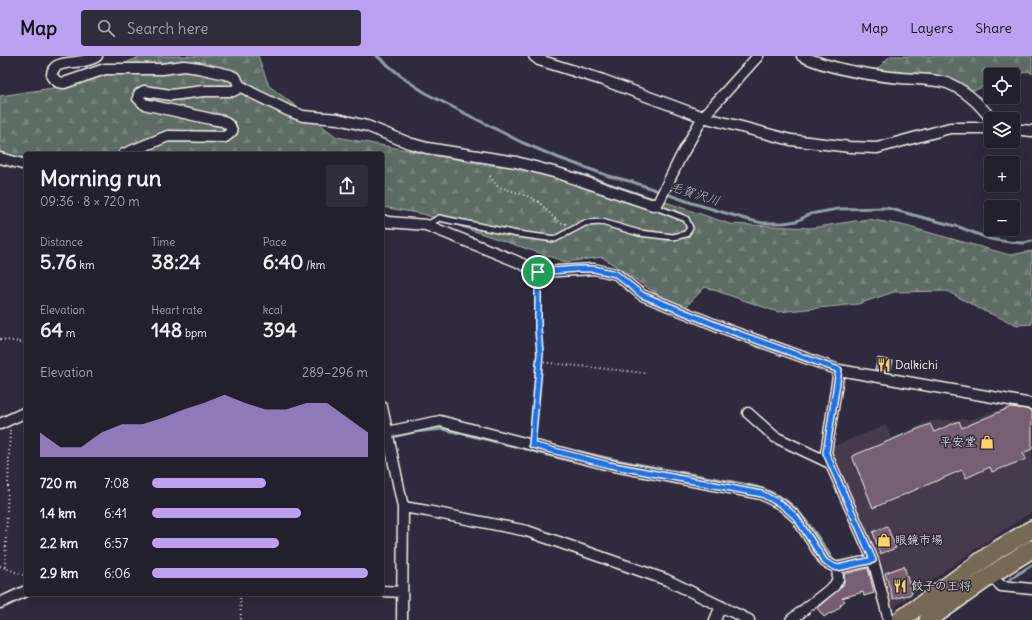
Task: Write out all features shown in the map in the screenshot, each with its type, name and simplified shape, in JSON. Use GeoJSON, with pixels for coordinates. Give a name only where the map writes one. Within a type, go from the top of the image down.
{"type":"FeatureCollection","features":[{"type":"Feature","properties":{"kind":"highway"},"geometry":{"type":"LineString","coordinates":[[900,620],[995,551],[1032,529]]}},
{"type":"Feature","properties":{"kind":"highway"},"geometry":{"type":"LineString","coordinates":[[928,620],[991,575],[1032,549]]}},
{"type":"Feature","properties":{"kind":"street"},"geometry":{"type":"LineString","coordinates":[[97,56],[91,60],[84,61],[66,58],[56,61],[51,68],[52,77],[58,82],[64,83],[105,69],[162,70],[184,66],[230,75],[236,78],[239,85],[252,93],[303,116],[338,119],[367,126],[409,143],[427,148],[516,162],[561,174],[653,205],[660,199],[665,186],[703,117],[758,56]]}},
{"type":"Feature","properties":{"kind":"street"},"geometry":{"type":"LineString","coordinates":[[534,56],[540,60],[603,80],[703,117],[791,140],[877,148],[950,128],[984,128]]}},
{"type":"Feature","properties":{"kind":"street"},"geometry":{"type":"LineString","coordinates":[[802,56],[842,69],[871,75],[945,82],[965,91],[982,106],[986,112]]}},
{"type":"Feature","properties":{"kind":"street"},"geometry":{"type":"LineString","coordinates":[[129,152],[168,136],[225,137],[230,134],[232,130],[230,126],[223,121],[210,120],[144,104],[138,98],[139,94],[144,91],[171,95],[204,91],[233,91],[237,89],[239,85]]}},
{"type":"Feature","properties":{"kind":"street"},"geometry":{"type":"LineString","coordinates":[[1020,130],[1032,131]]}},
{"type":"Feature","properties":{"kind":"street"},"geometry":{"type":"LineString","coordinates":[[0,158],[24,164]]}},
{"type":"Feature","properties":{"kind":"street"},"geometry":{"type":"LineString","coordinates":[[384,221],[426,226],[516,261],[538,272],[594,269],[616,274],[642,295],[728,330],[839,370],[1032,404]]}},
{"type":"Feature","properties":{"kind":"street"},"geometry":{"type":"LineString","coordinates":[[839,370],[826,453],[873,560],[889,620]]}},
{"type":"Feature","properties":{"kind":"street"},"geometry":{"type":"LineString","coordinates":[[0,424],[24,413]]}},
{"type":"Feature","properties":{"kind":"street"},"geometry":{"type":"LineString","coordinates":[[748,413],[775,437],[830,463]]}},
{"type":"Feature","properties":{"kind":"street"},"geometry":{"type":"LineString","coordinates":[[402,620],[403,507],[385,432],[440,422],[609,465],[762,494],[782,505],[796,517],[825,562],[837,568],[873,560]]}},
{"type":"Feature","properties":{"kind":"street"},"geometry":{"type":"LineString","coordinates":[[403,507],[426,510],[527,531],[667,580],[749,620]]}},
{"type":"Feature","properties":{"kind":"street"},"geometry":{"type":"LineString","coordinates":[[791,620],[834,586],[838,579],[837,568]]}},
{"type":"Feature","properties":{"kind":"street"},"geometry":{"type":"LineString","coordinates":[[991,575],[1001,586],[1032,589]]}},
{"type":"Feature","properties":{"kind":"street"},"geometry":{"type":"LineString","coordinates":[[384,591],[402,592]]}},
{"type":"Feature","properties":{"kind":"street"},"geometry":{"type":"LineString","coordinates":[[0,603],[24,593]]}},
{"type":"Feature","properties":{"kind":"street"},"geometry":{"type":"LineString","coordinates":[[715,620],[721,606]]}},
{"type":"Feature","properties":{"kind":"lane"},"geometry":{"type":"LineString","coordinates":[[426,226],[439,218],[517,234],[555,239],[585,223],[602,222],[639,233],[674,237],[686,234],[690,228],[686,219],[636,199]]}},
{"type":"Feature","properties":{"kind":"path"},"geometry":{"type":"LineString","coordinates":[[490,176],[496,186],[527,196],[539,202],[557,221],[565,224],[573,220],[580,220],[585,223]]}},
{"type":"Feature","properties":{"kind":"path"},"geometry":{"type":"LineString","coordinates":[[532,445],[540,362],[538,272]]}},
{"type":"Feature","properties":{"kind":"path"},"geometry":{"type":"LineString","coordinates":[[0,339],[24,343]]}},
{"type":"Feature","properties":{"kind":"path"},"geometry":{"type":"LineString","coordinates":[[540,362],[645,373]]}},
{"type":"Feature","properties":{"kind":"path"},"geometry":{"type":"LineString","coordinates":[[5,567],[10,420]]}},
{"type":"Feature","properties":{"kind":"path"},"geometry":{"type":"LineString","coordinates":[[0,566],[24,575]]}},
{"type":"Feature","properties":{"kind":"path"},"geometry":{"type":"LineString","coordinates":[[240,596],[242,620]]}},
{"type":"Feature","properties":{"kind":"shaded area"},"geometry":{"type":"Polygon","coordinates":[[[1012,405],[1032,408],[1032,512],[978,547],[893,608],[890,606],[830,455],[834,446],[886,425],[891,438],[930,421],[971,419],[1012,405]]]}},
{"type":"Feature","properties":{"kind":"green space"},"geometry":{"type":"Polygon","coordinates":[[[141,56],[258,56],[269,86],[337,137],[487,165],[577,172],[730,224],[811,228],[868,219],[902,225],[1010,255],[1032,251],[1032,324],[1017,325],[984,311],[947,291],[894,292],[858,304],[778,312],[705,287],[682,311],[602,257],[566,262],[423,214],[384,207],[384,152],[24,152],[24,168],[0,163],[0,96],[87,81],[141,56]]]}},
{"type":"Feature","properties":{"kind":"green space"},"geometry":{"type":"Polygon","coordinates":[[[890,56],[1032,56],[1032,74],[1028,71],[1020,74],[1020,68],[984,68],[984,87],[975,90],[945,82],[871,75],[890,56]]]}},
{"type":"Feature","properties":{"kind":"building","name":"Dalkichi"},"geometry":{"type":"Polygon","coordinates":[[[878,358],[893,361],[890,372],[875,369],[878,358]]]}},
{"type":"Feature","properties":{"kind":"building"},"geometry":{"type":"Polygon","coordinates":[[[1011,407],[1032,410],[1032,449],[1023,453],[1026,459],[992,472],[990,467],[966,478],[962,470],[873,508],[852,456],[930,424],[934,432],[959,421],[962,428],[1011,407]]]}},
{"type":"Feature","properties":{"kind":"building","name":"眼鏡市場"},"geometry":{"type":"Polygon","coordinates":[[[887,526],[896,548],[880,554],[873,532],[887,526]]]}},
{"type":"Feature","properties":{"kind":"building"},"geometry":{"type":"Polygon","coordinates":[[[904,566],[912,594],[893,599],[885,573],[904,566]]]}},
{"type":"Feature","properties":{"kind":"building"},"geometry":{"type":"Polygon","coordinates":[[[868,568],[874,593],[864,596],[863,592],[842,598],[845,601],[840,605],[841,606],[831,614],[830,613],[824,617],[817,608],[844,584],[844,574],[868,568]]]}},
{"type":"Feature","properties":{"kind":"waterway","name":"毛賀沢川"},"geometry":{"type":"LineString","coordinates":[[377,56],[406,80],[429,95],[521,142],[559,158],[609,176],[633,182],[692,203],[749,220],[763,223],[784,223],[797,221],[810,214],[838,209],[887,208],[959,227],[990,239],[1024,243],[1032,241]]}},
{"type":"Feature","properties":{"kind":"waterway"},"geometry":{"type":"LineString","coordinates":[[392,437],[415,432],[443,429],[526,449]]}},
{"type":"Feature","properties":{"kind":"waterway"},"geometry":{"type":"LineString","coordinates":[[532,451],[571,461]]}},
{"type":"Feature","properties":{"kind":"waterway"},"geometry":{"type":"LineString","coordinates":[[578,451],[624,462],[736,482],[770,492],[790,504],[802,515],[833,560],[836,562],[864,557]]}},
{"type":"Feature","properties":{"kind":"waterway"},"geometry":{"type":"LineString","coordinates":[[1010,579],[1032,565]]}},
{"type":"Feature","properties":{"kind":"place","name":"Dalkichi"},"geometry":{"type":"Point","coordinates":[884,365]}},
{"type":"Feature","properties":{"kind":"place","name":"平安堂"},"geometry":{"type":"Point","coordinates":[987,442]}},
{"type":"Feature","properties":{"kind":"place","name":"眼鏡市場"},"geometry":{"type":"Point","coordinates":[884,540]}},
{"type":"Feature","properties":{"kind":"place","name":"餃子の王将"},"geometry":{"type":"Point","coordinates":[900,586]}},
{"type":"Feature","properties":{"kind":"route"},"geometry":{"type":"LineString","coordinates":[[594,269],[616,274],[642,295],[728,330],[839,370],[826,453],[873,560],[839,568],[832,567],[825,562],[796,517],[782,505],[762,494],[609,465],[532,445],[540,354],[538,328],[538,272],[594,269]]}}]}
